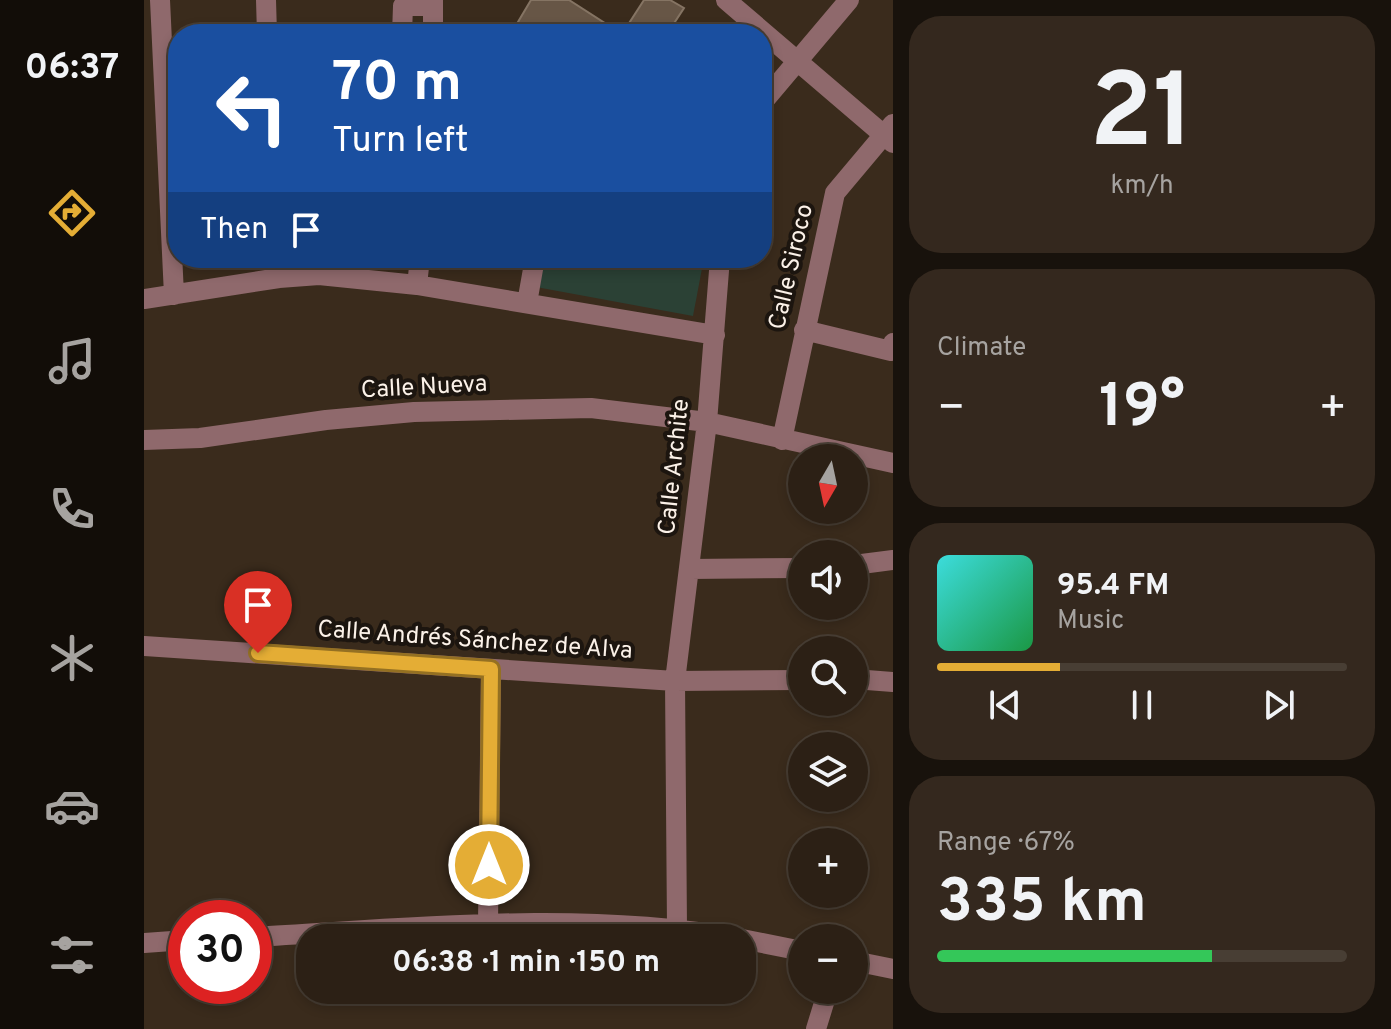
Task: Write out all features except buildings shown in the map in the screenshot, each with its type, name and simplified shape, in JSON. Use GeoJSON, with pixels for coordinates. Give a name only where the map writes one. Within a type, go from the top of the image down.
{"type":"FeatureCollection","features":[{"type":"Feature","properties":{"kind":"street"},"geometry":{"type":"LineString","coordinates":[[160,0],[168,169]]}},
{"type":"Feature","properties":{"kind":"street"},"geometry":{"type":"LineString","coordinates":[[266,0],[267,24]]}},
{"type":"Feature","properties":{"kind":"street"},"geometry":{"type":"LineString","coordinates":[[726,0],[754,24]]}},
{"type":"Feature","properties":{"kind":"street"},"geometry":{"type":"LineString","coordinates":[[772,90],[849,0]]}},
{"type":"Feature","properties":{"kind":"street"},"geometry":{"type":"LineString","coordinates":[[402,24],[403,6],[433,3],[433,24]]}},
{"type":"Feature","properties":{"kind":"street"},"geometry":{"type":"LineString","coordinates":[[772,39],[890,134]]}},
{"type":"Feature","properties":{"kind":"street","name":"Calle Siroco"},"geometry":{"type":"LineString","coordinates":[[782,440],[835,193],[890,134]]}},
{"type":"Feature","properties":{"kind":"street"},"geometry":{"type":"LineString","coordinates":[[173,268],[174,295]]}},
{"type":"Feature","properties":{"kind":"street"},"geometry":{"type":"LineString","coordinates":[[144,299],[174,295],[278,268],[417,285],[715,335]]}},
{"type":"Feature","properties":{"kind":"street"},"geometry":{"type":"LineString","coordinates":[[417,285],[419,268]]}},
{"type":"Feature","properties":{"kind":"street"},"geometry":{"type":"LineString","coordinates":[[527,303],[533,268]]}},
{"type":"Feature","properties":{"kind":"street","name":"Calle Archite"},"geometry":{"type":"LineString","coordinates":[[677,924],[675,681],[707,422],[719,268]]}},
{"type":"Feature","properties":{"kind":"street"},"geometry":{"type":"LineString","coordinates":[[804,330],[891,351],[893,343]]}},
{"type":"Feature","properties":{"kind":"street","name":"Calle Nueva"},"geometry":{"type":"LineString","coordinates":[[144,440],[200,438],[326,420],[414,412],[591,408],[707,422],[893,463]]}},
{"type":"Feature","properties":{"kind":"street"},"geometry":{"type":"LineString","coordinates":[[868,563],[893,560]]}},
{"type":"Feature","properties":{"kind":"street"},"geometry":{"type":"LineString","coordinates":[[690,569],[788,568]]}},
{"type":"Feature","properties":{"kind":"street","name":"Calle Andrés Sánchez de Alva"},"geometry":{"type":"LineString","coordinates":[[144,646],[675,681],[788,680]]}},
{"type":"Feature","properties":{"kind":"street"},"geometry":{"type":"LineString","coordinates":[[488,924],[491,669]]}},
{"type":"Feature","properties":{"kind":"street"},"geometry":{"type":"LineString","coordinates":[[868,680],[893,682]]}},
{"type":"Feature","properties":{"kind":"street"},"geometry":{"type":"LineString","coordinates":[[272,936],[296,935]]}},
{"type":"Feature","properties":{"kind":"street"},"geometry":{"type":"LineString","coordinates":[[144,943],[168,941]]}},
{"type":"Feature","properties":{"kind":"street"},"geometry":{"type":"LineString","coordinates":[[756,941],[788,948]]}},
{"type":"Feature","properties":{"kind":"street"},"geometry":{"type":"LineString","coordinates":[[868,964],[893,969]]}},
{"type":"Feature","properties":{"kind":"street"},"geometry":{"type":"LineString","coordinates":[[816,1029],[824,1004]]}},
{"type":"Feature","properties":{"kind":"green space"},"geometry":{"type":"Polygon","coordinates":[[[540,268],[702,268],[693,316],[536,287],[540,268]]]}},
{"type":"Feature","properties":{"kind":"route"},"geometry":{"type":"LineString","coordinates":[[258,653],[491,669],[489,865]]}}]}
